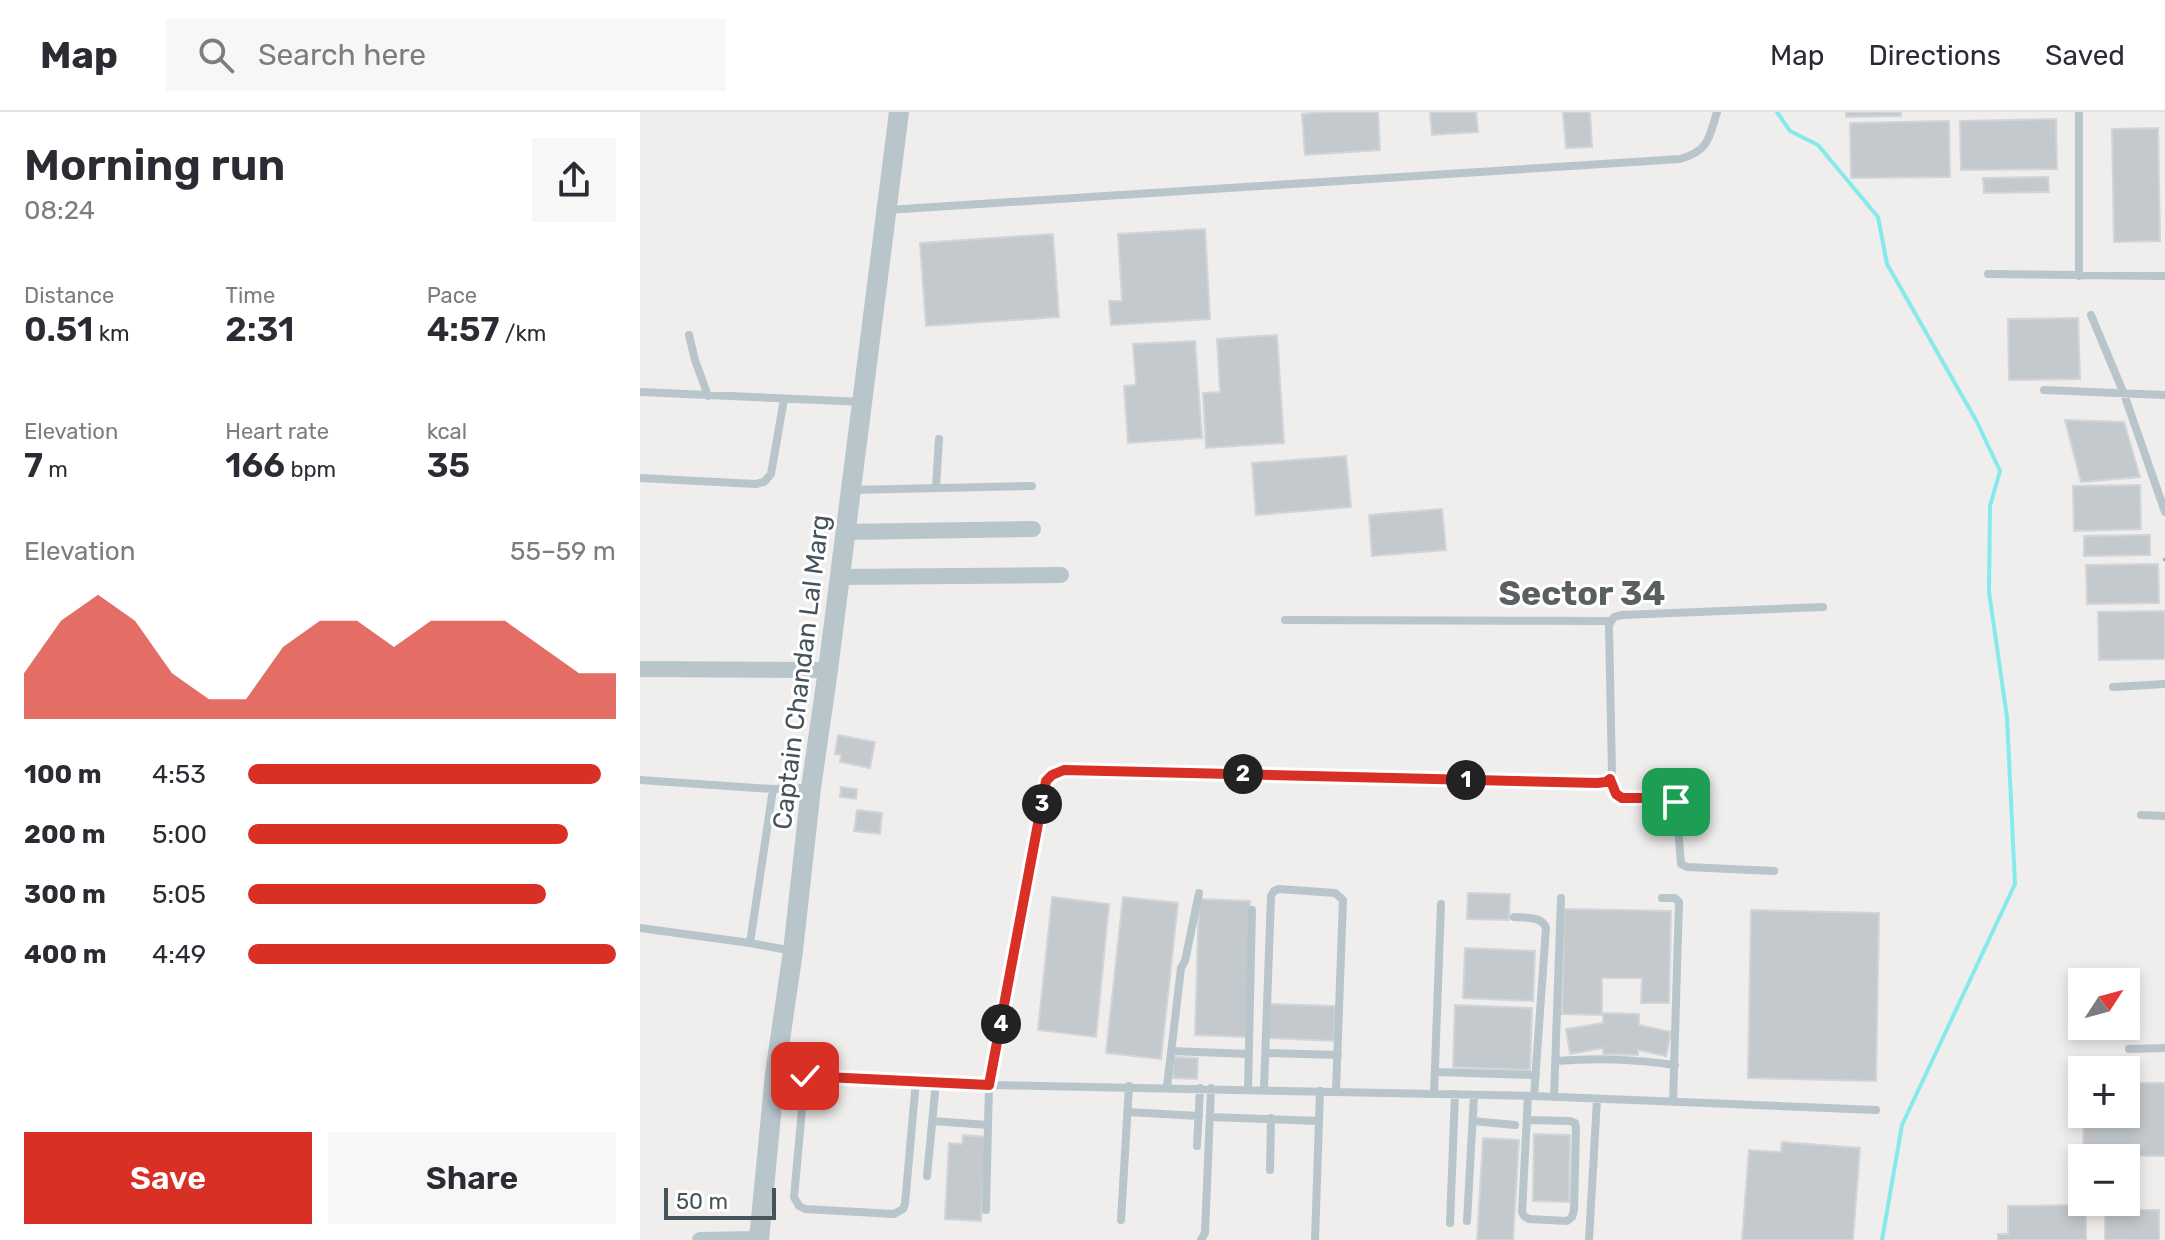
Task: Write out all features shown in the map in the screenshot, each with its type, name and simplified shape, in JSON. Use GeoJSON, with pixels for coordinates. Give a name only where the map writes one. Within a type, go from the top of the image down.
{"type":"FeatureCollection","features":[{"type":"Feature","properties":{"kind":"street","name":"Captain Chandan Lal Marg"},"geometry":{"type":"LineString","coordinates":[[759,1239],[775,1074],[899,112]]}},
{"type":"Feature","properties":{"kind":"street"},"geometry":{"type":"LineString","coordinates":[[845,532],[1033,529]]}},
{"type":"Feature","properties":{"kind":"street"},"geometry":{"type":"LineString","coordinates":[[839,577],[1061,575]]}},
{"type":"Feature","properties":{"kind":"street"},"geometry":{"type":"LineString","coordinates":[[640,669],[828,670]]}},
{"type":"Feature","properties":{"kind":"street"},"geometry":{"type":"LineString","coordinates":[[700,1240],[759,1239]]}},
{"type":"Feature","properties":{"kind":"lane"},"geometry":{"type":"LineString","coordinates":[[886,210],[1680,159],[1700,151],[1708,142],[1717,112]]}},
{"type":"Feature","properties":{"kind":"lane"},"geometry":{"type":"LineString","coordinates":[[2079,112],[2079,276]]}},
{"type":"Feature","properties":{"kind":"lane"},"geometry":{"type":"LineString","coordinates":[[1988,274],[2165,276]]}},
{"type":"Feature","properties":{"kind":"lane"},"geometry":{"type":"LineString","coordinates":[[2091,315],[2124,394],[2165,512]]}},
{"type":"Feature","properties":{"kind":"lane"},"geometry":{"type":"LineString","coordinates":[[689,335],[708,396]]}},
{"type":"Feature","properties":{"kind":"lane"},"geometry":{"type":"LineString","coordinates":[[2044,390],[2165,395]]}},
{"type":"Feature","properties":{"kind":"lane"},"geometry":{"type":"LineString","coordinates":[[640,392],[862,402]]}},
{"type":"Feature","properties":{"kind":"lane"},"geometry":{"type":"LineString","coordinates":[[640,478],[764,482],[771,474],[784,399]]}},
{"type":"Feature","properties":{"kind":"lane"},"geometry":{"type":"LineString","coordinates":[[936,488],[939,439]]}},
{"type":"Feature","properties":{"kind":"lane"},"geometry":{"type":"LineString","coordinates":[[850,490],[1032,486]]}},
{"type":"Feature","properties":{"kind":"lane"},"geometry":{"type":"LineString","coordinates":[[1285,620],[1611,621],[1622,615],[1823,607]]}},
{"type":"Feature","properties":{"kind":"lane"},"geometry":{"type":"LineString","coordinates":[[986,1210],[989,1085],[1046,781],[1064,770],[1606,782],[1612,775],[1611,621]]}},
{"type":"Feature","properties":{"kind":"lane"},"geometry":{"type":"LineString","coordinates":[[2113,687],[2165,684]]}},
{"type":"Feature","properties":{"kind":"lane"},"geometry":{"type":"LineString","coordinates":[[1610,779],[1616,794],[1622,798],[1671,798],[1676,802],[1681,864],[1687,867],[1774,871]]}},
{"type":"Feature","properties":{"kind":"lane"},"geometry":{"type":"LineString","coordinates":[[640,780],[773,789],[811,788]]}},
{"type":"Feature","properties":{"kind":"lane"},"geometry":{"type":"LineString","coordinates":[[750,943],[773,789]]}},
{"type":"Feature","properties":{"kind":"lane"},"geometry":{"type":"LineString","coordinates":[[2141,815],[2165,816]]}},
{"type":"Feature","properties":{"kind":"lane"},"geometry":{"type":"LineString","coordinates":[[1264,1089],[1271,896],[1279,889],[1335,893],[1343,900],[1336,1091]]}},
{"type":"Feature","properties":{"kind":"lane"},"geometry":{"type":"LineString","coordinates":[[1167,1087],[1181,968],[1199,893]]}},
{"type":"Feature","properties":{"kind":"lane"},"geometry":{"type":"LineString","coordinates":[[1554,1097],[1561,898]]}},
{"type":"Feature","properties":{"kind":"lane"},"geometry":{"type":"LineString","coordinates":[[1662,898],[1675,898],[1679,902],[1673,1102]]}},
{"type":"Feature","properties":{"kind":"lane"},"geometry":{"type":"LineString","coordinates":[[1434,1094],[1441,904]]}},
{"type":"Feature","properties":{"kind":"lane"},"geometry":{"type":"LineString","coordinates":[[1248,1089],[1252,910]]}},
{"type":"Feature","properties":{"kind":"lane"},"geometry":{"type":"LineString","coordinates":[[1514,917],[1540,920],[1546,928],[1536,1075],[1527,1120],[1522,1212],[1529,1219],[1567,1221],[1574,1210],[1575,1123],[1527,1120]]}},
{"type":"Feature","properties":{"kind":"lane"},"geometry":{"type":"LineString","coordinates":[[640,928],[793,951]]}},
{"type":"Feature","properties":{"kind":"lane"},"geometry":{"type":"LineString","coordinates":[[2129,1049],[2165,1048]]}},
{"type":"Feature","properties":{"kind":"lane"},"geometry":{"type":"LineString","coordinates":[[1171,1051],[1249,1054]]}},
{"type":"Feature","properties":{"kind":"lane"},"geometry":{"type":"LineString","coordinates":[[1266,1053],[1338,1055]]}},
{"type":"Feature","properties":{"kind":"lane"},"geometry":{"type":"LineString","coordinates":[[1556,1061],[1631,1059],[1675,1065]]}},
{"type":"Feature","properties":{"kind":"lane"},"geometry":{"type":"LineString","coordinates":[[1435,1072],[1536,1075]]}},
{"type":"Feature","properties":{"kind":"lane"},"geometry":{"type":"LineString","coordinates":[[775,1074],[989,1085],[1531,1096],[1876,1110]]}},
{"type":"Feature","properties":{"kind":"lane"},"geometry":{"type":"LineString","coordinates":[[805,1076],[795,1201],[805,1209],[894,1214],[905,1204],[916,1081]]}},
{"type":"Feature","properties":{"kind":"lane"},"geometry":{"type":"LineString","coordinates":[[927,1176],[936,1082]]}},
{"type":"Feature","properties":{"kind":"lane"},"geometry":{"type":"LineString","coordinates":[[1121,1220],[1129,1086]]}},
{"type":"Feature","properties":{"kind":"lane"},"geometry":{"type":"LineString","coordinates":[[1197,1146],[1200,1088]]}},
{"type":"Feature","properties":{"kind":"lane"},"geometry":{"type":"LineString","coordinates":[[1202,1240],[1205,1233],[1211,1088]]}},
{"type":"Feature","properties":{"kind":"lane"},"geometry":{"type":"LineString","coordinates":[[1315,1240],[1320,1091]]}},
{"type":"Feature","properties":{"kind":"lane"},"geometry":{"type":"LineString","coordinates":[[1450,1223],[1455,1094]]}},
{"type":"Feature","properties":{"kind":"lane"},"geometry":{"type":"LineString","coordinates":[[1467,1221],[1474,1095]]}},
{"type":"Feature","properties":{"kind":"lane"},"geometry":{"type":"LineString","coordinates":[[1589,1240],[1597,1099]]}},
{"type":"Feature","properties":{"kind":"lane"},"geometry":{"type":"LineString","coordinates":[[1127,1112],[1199,1116]]}},
{"type":"Feature","properties":{"kind":"lane"},"geometry":{"type":"LineString","coordinates":[[1210,1117],[1319,1121]]}},
{"type":"Feature","properties":{"kind":"lane"},"geometry":{"type":"LineString","coordinates":[[1270,1170],[1271,1118]]}},
{"type":"Feature","properties":{"kind":"lane"},"geometry":{"type":"LineString","coordinates":[[932,1121],[988,1125]]}},
{"type":"Feature","properties":{"kind":"lane"},"geometry":{"type":"LineString","coordinates":[[1473,1121],[1515,1125]]}},
{"type":"Feature","properties":{"kind":"building"},"geometry":{"type":"Polygon","coordinates":[[[1378,112],[1380,150],[1305,155],[1302,114],[1378,112]]]}},
{"type":"Feature","properties":{"kind":"building"},"geometry":{"type":"Polygon","coordinates":[[[1430,112],[1476,112],[1478,132],[1432,135],[1430,112]]]}},
{"type":"Feature","properties":{"kind":"building"},"geometry":{"type":"Polygon","coordinates":[[[1563,112],[1590,112],[1592,147],[1566,148],[1563,112]]]}},
{"type":"Feature","properties":{"kind":"building"},"geometry":{"type":"Polygon","coordinates":[[[1846,112],[1901,112],[1901,116],[1846,117],[1846,112]]]}},
{"type":"Feature","properties":{"kind":"building"},"geometry":{"type":"Polygon","coordinates":[[[2056,119],[2057,169],[1961,170],[1960,121],[2056,119]]]}},
{"type":"Feature","properties":{"kind":"building"},"geometry":{"type":"Polygon","coordinates":[[[1949,121],[1950,177],[1851,178],[1850,123],[1949,121]]]}},
{"type":"Feature","properties":{"kind":"building"},"geometry":{"type":"Polygon","coordinates":[[[2158,128],[2160,241],[2114,242],[2112,129],[2158,128]]]}},
{"type":"Feature","properties":{"kind":"building"},"geometry":{"type":"Polygon","coordinates":[[[2048,177],[2049,192],[1984,193],[1983,178],[2048,177]]]}},
{"type":"Feature","properties":{"kind":"building"},"geometry":{"type":"Polygon","coordinates":[[[1205,229],[1210,319],[1111,325],[1109,301],[1122,301],[1118,234],[1205,229]]]}},
{"type":"Feature","properties":{"kind":"building"},"geometry":{"type":"Polygon","coordinates":[[[1053,234],[1059,317],[926,326],[920,243],[1053,234]]]}},
{"type":"Feature","properties":{"kind":"building"},"geometry":{"type":"Polygon","coordinates":[[[2078,318],[2080,379],[2009,380],[2008,319],[2078,318]]]}},
{"type":"Feature","properties":{"kind":"building"},"geometry":{"type":"Polygon","coordinates":[[[1277,335],[1284,443],[1206,448],[1203,393],[1220,392],[1217,339],[1277,335]]]}},
{"type":"Feature","properties":{"kind":"building"},"geometry":{"type":"Polygon","coordinates":[[[1195,341],[1202,438],[1128,443],[1124,386],[1136,385],[1133,344],[1195,341]]]}},
{"type":"Feature","properties":{"kind":"building"},"geometry":{"type":"Polygon","coordinates":[[[2065,420],[2124,422],[2140,477],[2081,482],[2065,420]]]}},
{"type":"Feature","properties":{"kind":"building"},"geometry":{"type":"Polygon","coordinates":[[[1346,456],[1351,507],[1256,515],[1252,463],[1346,456]]]}},
{"type":"Feature","properties":{"kind":"building"},"geometry":{"type":"Polygon","coordinates":[[[2140,485],[2141,529],[2074,531],[2073,486],[2140,485]]]}},
{"type":"Feature","properties":{"kind":"building"},"geometry":{"type":"Polygon","coordinates":[[[1442,509],[1446,550],[1372,556],[1369,515],[1442,509]]]}},
{"type":"Feature","properties":{"kind":"building"},"geometry":{"type":"Polygon","coordinates":[[[2150,535],[2150,555],[2084,556],[2084,536],[2150,535]]]}},
{"type":"Feature","properties":{"kind":"building"},"geometry":{"type":"Polygon","coordinates":[[[2158,564],[2159,603],[2087,604],[2086,565],[2158,564]]]}},
{"type":"Feature","properties":{"kind":"building"},"geometry":{"type":"Polygon","coordinates":[[[2165,611],[2165,659],[2099,660],[2098,612],[2165,611]]]}},
{"type":"Feature","properties":{"kind":"building"},"geometry":{"type":"Polygon","coordinates":[[[838,735],[875,742],[870,768],[840,762],[841,755],[835,754],[838,735]]]}},
{"type":"Feature","properties":{"kind":"building"},"geometry":{"type":"Polygon","coordinates":[[[841,787],[857,789],[856,799],[840,797],[841,787]]]}},
{"type":"Feature","properties":{"kind":"building"},"geometry":{"type":"Polygon","coordinates":[[[857,810],[882,813],[880,834],[854,831],[857,810]]]}},
{"type":"Feature","properties":{"kind":"building"},"geometry":{"type":"Polygon","coordinates":[[[1468,893],[1510,894],[1509,920],[1467,919],[1468,893]]]}},
{"type":"Feature","properties":{"kind":"building"},"geometry":{"type":"Polygon","coordinates":[[[1052,897],[1109,904],[1096,1037],[1038,1030],[1052,897]]]}},
{"type":"Feature","properties":{"kind":"building"},"geometry":{"type":"Polygon","coordinates":[[[1123,897],[1178,903],[1161,1059],[1106,1053],[1123,897]]]}},
{"type":"Feature","properties":{"kind":"building"},"geometry":{"type":"Polygon","coordinates":[[[1199,899],[1250,901],[1246,1037],[1195,1035],[1199,899]]]}},
{"type":"Feature","properties":{"kind":"building"},"geometry":{"type":"Polygon","coordinates":[[[1564,909],[1671,911],[1669,1003],[1641,1003],[1642,978],[1602,978],[1602,1015],[1562,1014],[1564,909]]]}},
{"type":"Feature","properties":{"kind":"building"},"geometry":{"type":"Polygon","coordinates":[[[1751,910],[1879,913],[1876,1081],[1748,1078],[1751,910]]]}},
{"type":"Feature","properties":{"kind":"building"},"geometry":{"type":"Polygon","coordinates":[[[1465,948],[1535,951],[1533,1001],[1463,998],[1465,948]]]}},
{"type":"Feature","properties":{"kind":"building"},"geometry":{"type":"Polygon","coordinates":[[[1270,1004],[1335,1006],[1334,1041],[1269,1038],[1270,1004]]]}},
{"type":"Feature","properties":{"kind":"building"},"geometry":{"type":"Polygon","coordinates":[[[1455,1005],[1532,1008],[1530,1070],[1453,1067],[1455,1005]]]}},
{"type":"Feature","properties":{"kind":"building"},"geometry":{"type":"Polygon","coordinates":[[[1603,1013],[1639,1014],[1639,1025],[1671,1032],[1666,1056],[1638,1050],[1638,1055],[1603,1054],[1603,1048],[1570,1054],[1566,1029],[1603,1023],[1603,1013]]]}},
{"type":"Feature","properties":{"kind":"building"},"geometry":{"type":"Polygon","coordinates":[[[1173,1057],[1198,1058],[1197,1079],[1173,1078],[1173,1057]]]}},
{"type":"Feature","properties":{"kind":"building"},"geometry":{"type":"Polygon","coordinates":[[[2140,1083],[2165,1083],[2165,1156],[2140,1156],[2140,1144],[2083,1144],[2084,1128],[2140,1128],[2140,1083]]]}},
{"type":"Feature","properties":{"kind":"building"},"geometry":{"type":"Polygon","coordinates":[[[1534,1134],[1570,1135],[1569,1202],[1533,1201],[1534,1134]]]}},
{"type":"Feature","properties":{"kind":"building"},"geometry":{"type":"Polygon","coordinates":[[[963,1135],[986,1137],[981,1221],[945,1219],[949,1143],[962,1144],[963,1135]]]}},
{"type":"Feature","properties":{"kind":"building"},"geometry":{"type":"Polygon","coordinates":[[[1483,1138],[1519,1140],[1513,1240],[1477,1240],[1483,1138]]]}},
{"type":"Feature","properties":{"kind":"building"},"geometry":{"type":"Polygon","coordinates":[[[1782,1142],[1860,1148],[1853,1240],[1742,1240],[1749,1150],[1781,1152],[1782,1142]]]}},
{"type":"Feature","properties":{"kind":"building"},"geometry":{"type":"Polygon","coordinates":[[[2068,1205],[2068,1216],[2086,1216],[2086,1240],[1998,1240],[1998,1234],[2008,1234],[2008,1206],[2068,1205]]]}},
{"type":"Feature","properties":{"kind":"building"},"geometry":{"type":"Polygon","coordinates":[[[2140,1210],[2159,1210],[2159,1240],[2105,1240],[2105,1216],[2140,1216],[2140,1210]]]}},
{"type":"Feature","properties":{"kind":"waterway"},"geometry":{"type":"LineString","coordinates":[[1777,112],[1790,131],[1818,145],[1878,217],[1887,264],[1977,422],[2000,471],[1990,506],[1989,592],[2007,717],[2015,884],[1902,1125],[1882,1240]]}},
{"type":"Feature","properties":{"kind":"district","name":"Sector 34"},"geometry":{"type":"Point","coordinates":[1582,593]}},
{"type":"Feature","properties":{"kind":"route"},"geometry":{"type":"LineString","coordinates":[[805,1076],[989,1085],[1046,781],[1057,772],[1597,783],[1610,779],[1616,794],[1622,798],[1671,798],[1676,802]]}}]}
